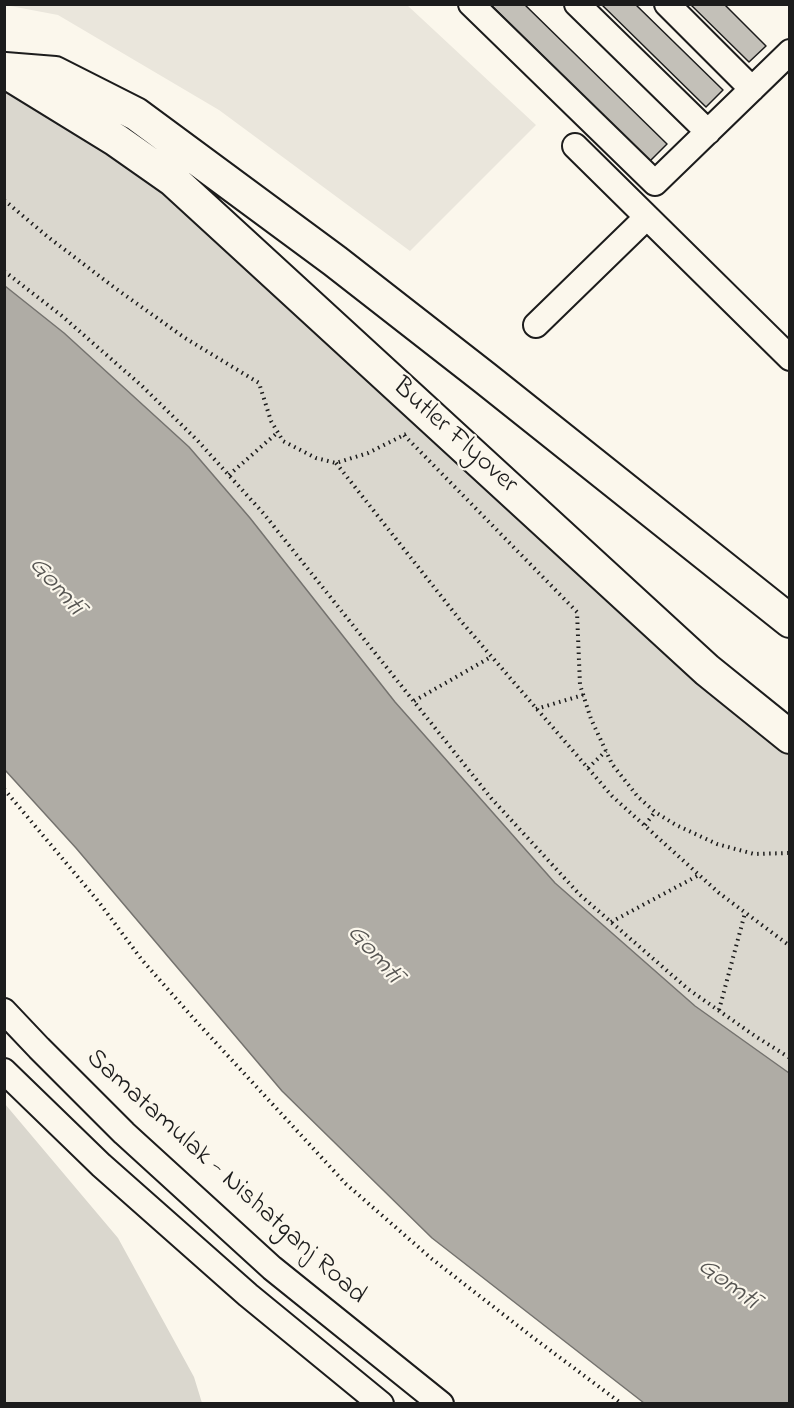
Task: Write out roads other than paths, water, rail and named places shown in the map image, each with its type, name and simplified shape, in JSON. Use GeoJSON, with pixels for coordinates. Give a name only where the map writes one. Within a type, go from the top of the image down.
{"type":"FeatureCollection","features":[{"type":"Feature","properties":{"kind":"main road"},"geometry":{"type":"LineString","coordinates":[[4,70],[55,73],[136,114],[344,268],[789,621]]}},
{"type":"Feature","properties":{"kind":"main road","name":"Butler Flyover"},"geometry":{"type":"LineString","coordinates":[[4,70],[116,140],[172,180],[707,670],[789,737]]}},
{"type":"Feature","properties":{"kind":"main road"},"geometry":{"type":"LineString","coordinates":[[116,140],[136,114]]}},
{"type":"Feature","properties":{"kind":"street"},"geometry":{"type":"LineString","coordinates":[[471,4],[655,183],[789,52]]}},
{"type":"Feature","properties":{"kind":"street"},"geometry":{"type":"LineString","coordinates":[[577,4],[708,132]]}},
{"type":"Feature","properties":{"kind":"street"},"geometry":{"type":"LineString","coordinates":[[667,4],[752,89]]}},
{"type":"Feature","properties":{"kind":"street"},"geometry":{"type":"LineString","coordinates":[[575,146],[789,358]]}},
{"type":"Feature","properties":{"kind":"street"},"geometry":{"type":"LineString","coordinates":[[536,325],[647,217]]}},
{"type":"Feature","properties":{"kind":"street","name":"Samatamulak - Nishatganj Road"},"geometry":{"type":"LineString","coordinates":[[4,1011],[124,1133],[272,1268],[441,1404]]}},
{"type":"Feature","properties":{"kind":"street"},"geometry":{"type":"LineString","coordinates":[[4,1071],[101,1165],[248,1295],[381,1404]]}},
{"type":"Feature","properties":{"kind":"water","name":"Gomtī"},"geometry":{"type":"Polygon","coordinates":[[[5,286],[64,333],[189,447],[250,518],[395,702],[555,883],[695,1006],[789,1073],[789,1403],[644,1403],[432,1238],[282,1091],[76,848],[5,770],[5,286]]]}}]}
